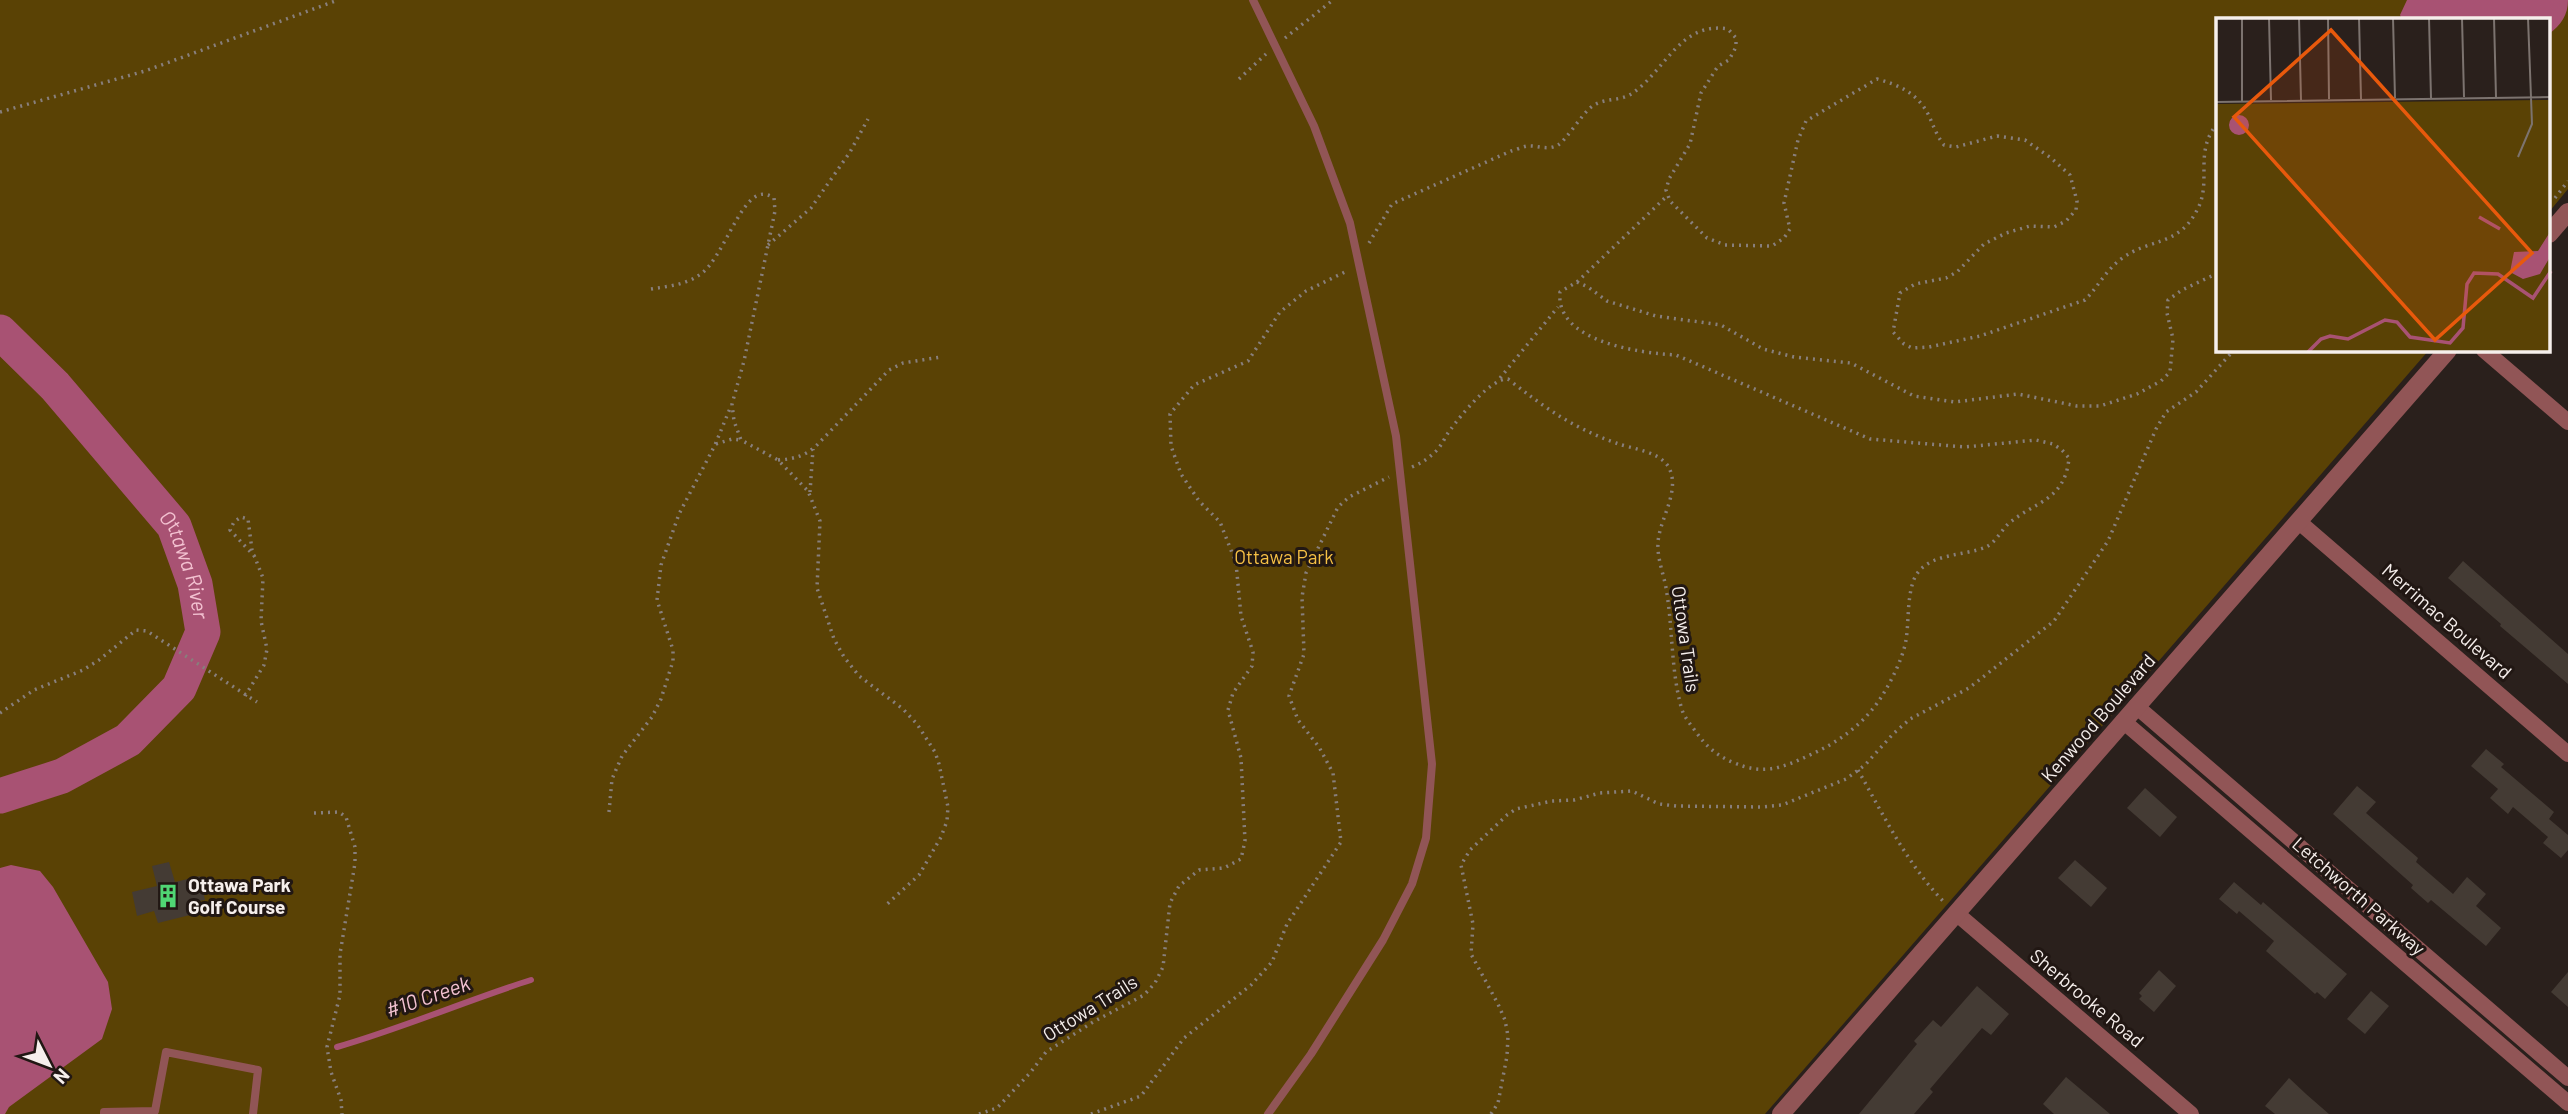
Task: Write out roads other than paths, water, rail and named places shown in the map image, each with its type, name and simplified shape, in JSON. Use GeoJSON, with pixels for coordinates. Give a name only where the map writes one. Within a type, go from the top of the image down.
{"type":"FeatureCollection","features":[{"type":"Feature","properties":{"kind":"street"},"geometry":{"type":"LineString","coordinates":[[2550,233],[2568,212]]}},
{"type":"Feature","properties":{"kind":"street","name":"Kenwood Boulevard"},"geometry":{"type":"LineString","coordinates":[[1782,1114],[2446,352]]}},
{"type":"Feature","properties":{"kind":"street"},"geometry":{"type":"LineString","coordinates":[[2486,352],[2568,422]]}},
{"type":"Feature","properties":{"kind":"street","name":"Merrimac Boulevard"},"geometry":{"type":"LineString","coordinates":[[2298,521],[2568,754]]}},
{"type":"Feature","properties":{"kind":"street","name":"Letchworth Parkway"},"geometry":{"type":"LineString","coordinates":[[2136,706],[2568,1078]]}},
{"type":"Feature","properties":{"kind":"street","name":"Letchworth Parkway"},"geometry":{"type":"LineString","coordinates":[[2123,722],[2568,1103]]}},
{"type":"Feature","properties":{"kind":"street","name":"Sherbrooke Road"},"geometry":{"type":"LineString","coordinates":[[1956,913],[2191,1114]]}},
{"type":"Feature","properties":{"kind":"lane"},"geometry":{"type":"LineString","coordinates":[[1253,0],[1314,126],[1350,223],[1396,436],[1432,764],[1426,838],[1412,884],[1383,940],[1311,1054],[1268,1114]]}},
{"type":"Feature","properties":{"kind":"lane"},"geometry":{"type":"LineString","coordinates":[[104,1114],[155,1111],[166,1052],[258,1070],[253,1114]]}},
{"type":"Feature","properties":{"kind":"waterway","name":"Ottawa River"},"geometry":{"type":"LineString","coordinates":[[0,332],[55,386],[174,526],[195,584],[203,632],[179,688],[128,740],[62,776],[0,796]]}},
{"type":"Feature","properties":{"kind":"waterway","name":"#10 Creek"},"geometry":{"type":"LineString","coordinates":[[337,1047],[531,980]]}},
{"type":"Feature","properties":{"kind":"place","name":"Ottawa Park Golf Course"},"geometry":{"type":"Point","coordinates":[168,896]}},
{"type":"Feature","properties":{"kind":"park label","name":"Ottawa Park"},"geometry":{"type":"Point","coordinates":[1284,557]}}]}
